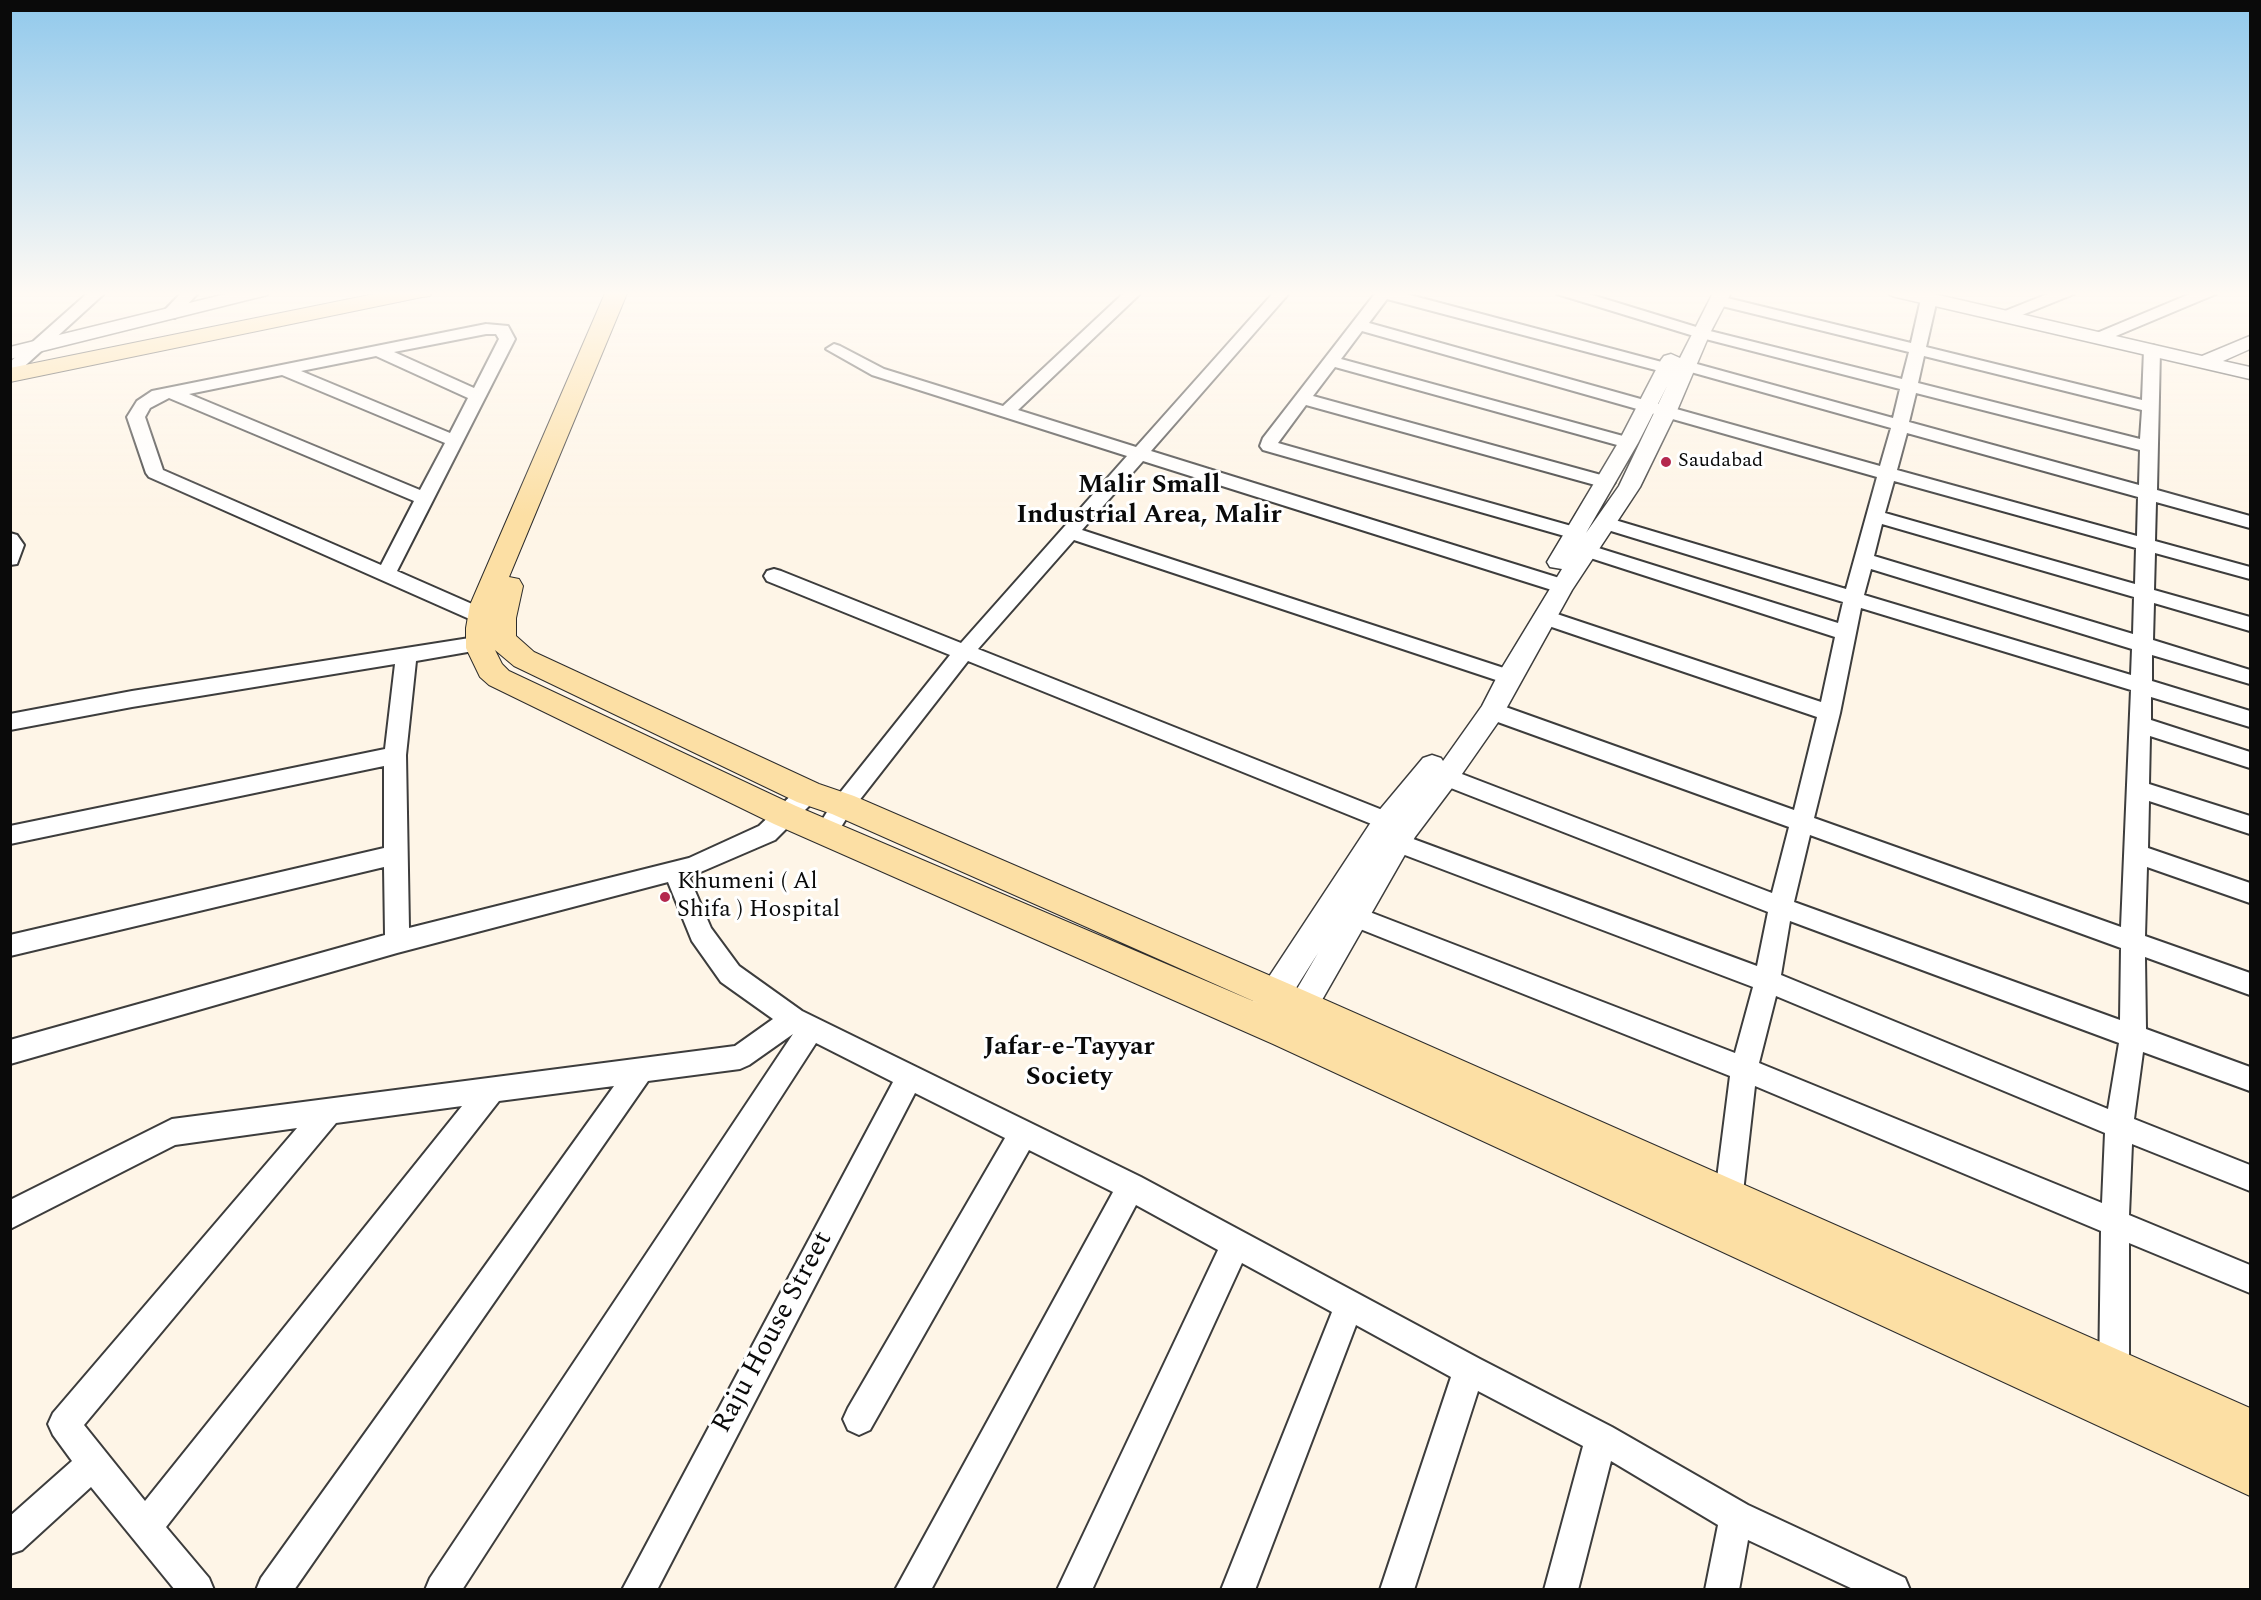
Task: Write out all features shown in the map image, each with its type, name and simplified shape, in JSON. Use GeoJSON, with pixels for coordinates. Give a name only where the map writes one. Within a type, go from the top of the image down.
{"type":"FeatureCollection","features":[{"type":"Feature","properties":{"kind":"main road"},"geometry":{"type":"LineString","coordinates":[[10,373],[47,366]]}},
{"type":"Feature","properties":{"kind":"main road"},"geometry":{"type":"LineString","coordinates":[[589,366],[488,633],[483,659],[499,678],[834,819],[1281,1013],[1728,1197],[2250,1430]]}},
{"type":"Feature","properties":{"kind":"main road"},"geometry":{"type":"LineString","coordinates":[[488,633],[502,618],[506,591],[606,366]]}},
{"type":"Feature","properties":{"kind":"main road"},"geometry":{"type":"LineString","coordinates":[[1281,1013],[1725,1233],[2250,1474]]}},
{"type":"Feature","properties":{"kind":"street"},"geometry":{"type":"LineString","coordinates":[[305,366],[158,395],[143,405],[136,417],[155,473],[386,574],[488,633]]}},
{"type":"Feature","properties":{"kind":"street"},"geometry":{"type":"LineString","coordinates":[[411,366],[478,396]]}},
{"type":"Feature","properties":{"kind":"street"},"geometry":{"type":"LineString","coordinates":[[386,574],[493,366]]}},
{"type":"Feature","properties":{"kind":"street"},"geometry":{"type":"LineString","coordinates":[[866,366],[878,372],[1554,584]]}},
{"type":"Feature","properties":{"kind":"street"},"geometry":{"type":"LineString","coordinates":[[1006,412],[1055,366]]}},
{"type":"Feature","properties":{"kind":"street"},"geometry":{"type":"LineString","coordinates":[[834,819],[963,653],[1217,366]]}},
{"type":"Feature","properties":{"kind":"street"},"geometry":{"type":"LineString","coordinates":[[1328,366],[1269,442],[1269,446],[1580,542],[1846,633]]}},
{"type":"Feature","properties":{"kind":"street"},"geometry":{"type":"LineString","coordinates":[[1349,366],[1628,443]]}},
{"type":"Feature","properties":{"kind":"street"},"geometry":{"type":"LineString","coordinates":[[1502,366],[2250,573]]}},
{"type":"Feature","properties":{"kind":"street"},"geometry":{"type":"LineString","coordinates":[[1671,366],[1900,425],[2250,522]]}},
{"type":"Feature","properties":{"kind":"street"},"geometry":{"type":"LineString","coordinates":[[1832,366],[2149,447]]}},
{"type":"Feature","properties":{"kind":"street"},"geometry":{"type":"LineString","coordinates":[[1725,1233],[1744,1069],[1767,981],[1781,907],[1829,713],[1853,599],[1914,366]]}},
{"type":"Feature","properties":{"kind":"street"},"geometry":{"type":"LineString","coordinates":[[1985,366],[2150,407]]}},
{"type":"Feature","properties":{"kind":"street"},"geometry":{"type":"LineString","coordinates":[[2110,1410],[2115,1371],[2115,1222],[2119,1126],[2133,1034],[2133,942],[2151,366]]}},
{"type":"Feature","properties":{"kind":"street"},"geometry":{"type":"LineString","coordinates":[[2219,366],[2250,373]]}},
{"type":"Feature","properties":{"kind":"street"},"geometry":{"type":"LineString","coordinates":[[1580,542],[1605,523],[1629,487],[1657,410],[1676,367]]}},
{"type":"Feature","properties":{"kind":"street"},"geometry":{"type":"LineString","coordinates":[[284,370],[454,441]]}},
{"type":"Feature","properties":{"kind":"street"},"geometry":{"type":"LineString","coordinates":[[172,393],[425,499]]}},
{"type":"Feature","properties":{"kind":"street"},"geometry":{"type":"LineString","coordinates":[[1303,399],[1606,482]]}},
{"type":"Feature","properties":{"kind":"street"},"geometry":{"type":"LineString","coordinates":[[1392,831],[1446,777],[1492,711],[1501,674],[1580,542],[1606,482],[1628,443],[1657,410]]}},
{"type":"Feature","properties":{"kind":"street"},"geometry":{"type":"LineString","coordinates":[[1875,516],[2250,624]]}},
{"type":"Feature","properties":{"kind":"street"},"geometry":{"type":"LineString","coordinates":[[1605,523],[2250,719]]}},
{"type":"Feature","properties":{"kind":"street"},"geometry":{"type":"LineString","coordinates":[[1071,533],[1501,674]]}},
{"type":"Feature","properties":{"kind":"street"},"geometry":{"type":"LineString","coordinates":[[10,539],[15,545],[10,559]]}},
{"type":"Feature","properties":{"kind":"street"},"geometry":{"type":"LineString","coordinates":[[1864,560],[2250,677]]}},
{"type":"Feature","properties":{"kind":"street"},"geometry":{"type":"LineString","coordinates":[[774,576],[1392,831],[2250,1178]]}},
{"type":"Feature","properties":{"kind":"street"},"geometry":{"type":"LineString","coordinates":[[1281,1013],[1392,831],[1453,739],[1544,617],[1554,584]]}},
{"type":"Feature","properties":{"kind":"street"},"geometry":{"type":"LineString","coordinates":[[1544,617],[1829,713]]}},
{"type":"Feature","properties":{"kind":"street"},"geometry":{"type":"LineString","coordinates":[[10,722],[132,699],[406,654],[488,633]]}},
{"type":"Feature","properties":{"kind":"street"},"geometry":{"type":"LineString","coordinates":[[397,942],[395,755],[406,654]]}},
{"type":"Feature","properties":{"kind":"street"},"geometry":{"type":"LineString","coordinates":[[1492,711],[2250,984]]}},
{"type":"Feature","properties":{"kind":"street"},"geometry":{"type":"LineString","coordinates":[[2141,725],[2250,760]]}},
{"type":"Feature","properties":{"kind":"street"},"geometry":{"type":"LineString","coordinates":[[10,835],[395,755]]}},
{"type":"Feature","properties":{"kind":"street"},"geometry":{"type":"LineString","coordinates":[[1446,777],[1781,907],[2133,1034],[2250,1079]]}},
{"type":"Feature","properties":{"kind":"street"},"geometry":{"type":"LineString","coordinates":[[2139,789],[2250,825]]}},
{"type":"Feature","properties":{"kind":"street"},"geometry":{"type":"LineString","coordinates":[[10,1052],[397,942],[694,867],[767,833],[796,804]]}},
{"type":"Feature","properties":{"kind":"street"},"geometry":{"type":"LineString","coordinates":[[2136,854],[2250,893]]}},
{"type":"Feature","properties":{"kind":"street"},"geometry":{"type":"LineString","coordinates":[[10,946],[396,855]]}},
{"type":"Feature","properties":{"kind":"street"},"geometry":{"type":"LineString","coordinates":[[675,871],[701,934],[730,974],[803,1023],[1131,1187],[1469,1370],[1601,1438],[1736,1517],[1885,1588]]}},
{"type":"Feature","properties":{"kind":"street"},"geometry":{"type":"LineString","coordinates":[[1281,1013],[1354,916],[1359,885]]}},
{"type":"Feature","properties":{"kind":"street"},"geometry":{"type":"LineString","coordinates":[[1354,916],[1744,1069],[2250,1279]]}},
{"type":"Feature","properties":{"kind":"street"},"geometry":{"type":"LineString","coordinates":[[10,1215],[172,1131],[740,1057],[803,1023]]}},
{"type":"Feature","properties":{"kind":"street"},"geometry":{"type":"LineString","coordinates":[[442,1590],[803,1023]]}},
{"type":"Feature","properties":{"kind":"street"},"geometry":{"type":"LineString","coordinates":[[273,1590],[640,1071]]}},
{"type":"Feature","properties":{"kind":"street","name":"Raju House Street"},"geometry":{"type":"LineString","coordinates":[[639,1590],[910,1077]]}},
{"type":"Feature","properties":{"kind":"street"},"geometry":{"type":"LineString","coordinates":[[145,1527],[491,1091]]}},
{"type":"Feature","properties":{"kind":"street"},"geometry":{"type":"LineString","coordinates":[[197,1590],[93,1464],[64,1424],[328,1112]]}},
{"type":"Feature","properties":{"kind":"street"},"geometry":{"type":"LineString","coordinates":[[859,1419],[1023,1134]]}},
{"type":"Feature","properties":{"kind":"street"},"geometry":{"type":"LineString","coordinates":[[912,1590],[1131,1187]]}},
{"type":"Feature","properties":{"kind":"street"},"geometry":{"type":"LineString","coordinates":[[1074,1590],[1236,1244]]}},
{"type":"Feature","properties":{"kind":"street"},"geometry":{"type":"LineString","coordinates":[[1239,1590],[1349,1305]]}},
{"type":"Feature","properties":{"kind":"street"},"geometry":{"type":"LineString","coordinates":[[1397,1590],[1469,1370]]}},
{"type":"Feature","properties":{"kind":"street"},"geometry":{"type":"LineString","coordinates":[[1561,1590],[1601,1438]]}},
{"type":"Feature","properties":{"kind":"street"},"geometry":{"type":"LineString","coordinates":[[10,1538],[93,1464]]}},
{"type":"Feature","properties":{"kind":"street"},"geometry":{"type":"LineString","coordinates":[[1722,1590],[1736,1517]]}},
{"type":"Feature","properties":{"kind":"place","name":"Saudabad"},"geometry":{"type":"Point","coordinates":[1666,462]}},
{"type":"Feature","properties":{"kind":"place","name":"Khumeni ( Al Shifa ) Hospital"},"geometry":{"type":"Point","coordinates":[665,897]}},
{"type":"Feature","properties":{"kind":"district","name":"Malir Small Industrial Area, Malir"},"geometry":{"type":"Point","coordinates":[1149,502]}},
{"type":"Feature","properties":{"kind":"district","name":"Jafar-e-Tayyar Society"},"geometry":{"type":"Point","coordinates":[1069,1064]}}]}
